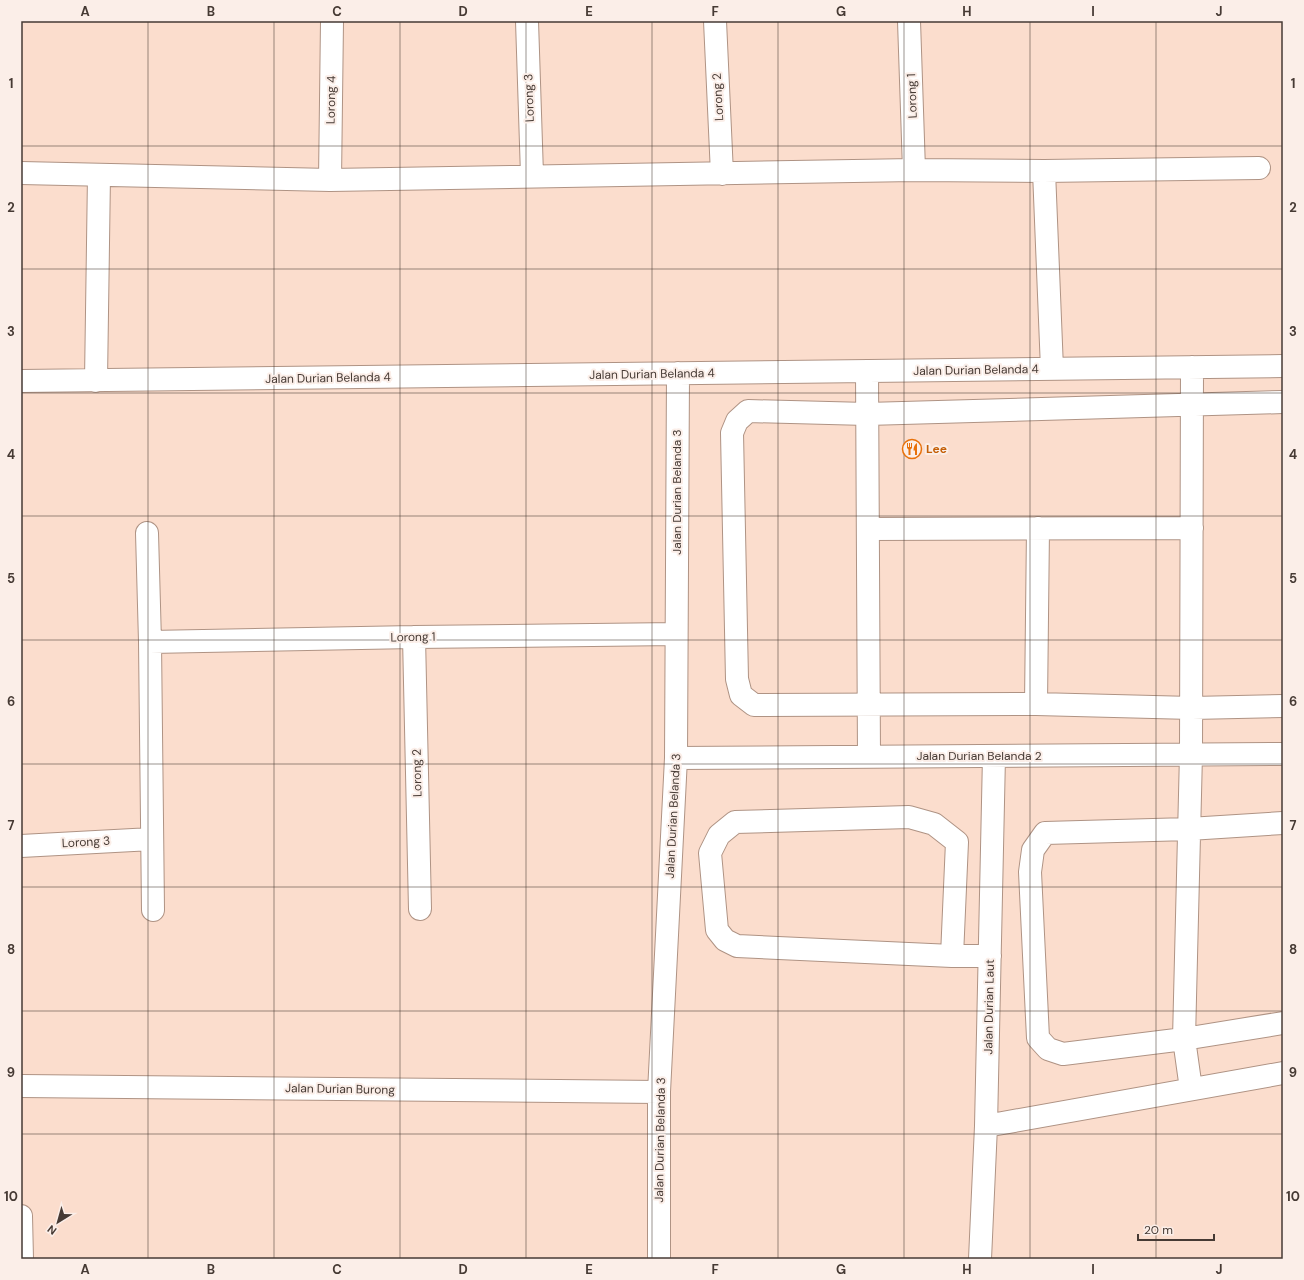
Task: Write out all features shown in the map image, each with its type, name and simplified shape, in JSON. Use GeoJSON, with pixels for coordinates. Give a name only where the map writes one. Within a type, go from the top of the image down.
{"type":"FeatureCollection","features":[{"type":"Feature","properties":{"kind":"street","name":"Lorong 4"},"geometry":{"type":"LineString","coordinates":[[330,180],[332,21]]}},
{"type":"Feature","properties":{"kind":"street","name":"Lorong 3"},"geometry":{"type":"LineString","coordinates":[[527,21],[532,175]]}},
{"type":"Feature","properties":{"kind":"street","name":"Lorong 2"},"geometry":{"type":"LineString","coordinates":[[714,21],[722,174]]}},
{"type":"Feature","properties":{"kind":"street","name":"Lorong 1"},"geometry":{"type":"LineString","coordinates":[[909,21],[914,170]]}},
{"type":"Feature","properties":{"kind":"street"},"geometry":{"type":"LineString","coordinates":[[21,173],[330,180],[532,175],[722,174],[914,170],[1044,171],[1260,168]]}},
{"type":"Feature","properties":{"kind":"street"},"geometry":{"type":"LineString","coordinates":[[1044,171],[1052,369]]}},
{"type":"Feature","properties":{"kind":"street"},"geometry":{"type":"LineString","coordinates":[[96,381],[99,175]]}},
{"type":"Feature","properties":{"kind":"street","name":"Jalan Durian Belanda 4"},"geometry":{"type":"LineString","coordinates":[[21,382],[1283,366]]}},
{"type":"Feature","properties":{"kind":"street"},"geometry":{"type":"LineString","coordinates":[[1191,1089],[1184,1039],[1192,708],[1192,367]]}},
{"type":"Feature","properties":{"kind":"street"},"geometry":{"type":"LineString","coordinates":[[867,371],[869,756]]}},
{"type":"Feature","properties":{"kind":"street","name":"Jalan Durian Belanda 3"},"geometry":{"type":"LineString","coordinates":[[659,1259],[659,1092],[676,758],[678,373]]}},
{"type":"Feature","properties":{"kind":"street"},"geometry":{"type":"LineString","coordinates":[[1283,402],[867,414],[748,410],[737,421],[732,433],[737,679],[741,695],[754,705],[1036,704],[1192,708],[1283,706]]}},
{"type":"Feature","properties":{"kind":"street"},"geometry":{"type":"LineString","coordinates":[[1036,704],[1038,528]]}},
{"type":"Feature","properties":{"kind":"street"},"geometry":{"type":"LineString","coordinates":[[868,529],[1192,528]]}},
{"type":"Feature","properties":{"kind":"street"},"geometry":{"type":"LineString","coordinates":[[146,532],[150,642],[153,910]]}},
{"type":"Feature","properties":{"kind":"street","name":"Lorong 1"},"geometry":{"type":"LineString","coordinates":[[150,642],[676,634]]}},
{"type":"Feature","properties":{"kind":"street","name":"Lorong 2"},"geometry":{"type":"LineString","coordinates":[[414,637],[420,909]]}},
{"type":"Feature","properties":{"kind":"street","name":"Jalan Durian Belanda 2"},"geometry":{"type":"LineString","coordinates":[[676,758],[1283,754]]}},
{"type":"Feature","properties":{"kind":"street","name":"Jalan Durian Laut"},"geometry":{"type":"LineString","coordinates":[[980,1259],[986,1126],[994,756]]}},
{"type":"Feature","properties":{"kind":"street"},"geometry":{"type":"LineString","coordinates":[[952,956],[957,842],[934,824],[909,818],[735,822],[719,835],[710,853],[718,930],[726,940],[737,946],[952,956],[990,956]]}},
{"type":"Feature","properties":{"kind":"street"},"geometry":{"type":"LineString","coordinates":[[1283,823],[1189,829],[1045,833],[1033,850],[1030,872],[1038,1038],[1048,1049],[1063,1054],[1184,1039],[1283,1023]]}},
{"type":"Feature","properties":{"kind":"street","name":"Lorong 3"},"geometry":{"type":"LineString","coordinates":[[21,846],[152,839]]}},
{"type":"Feature","properties":{"kind":"street"},"geometry":{"type":"LineString","coordinates":[[986,1126],[1283,1073]]}},
{"type":"Feature","properties":{"kind":"street","name":"Jalan Durian Burong"},"geometry":{"type":"LineString","coordinates":[[21,1086],[659,1092]]}},
{"type":"Feature","properties":{"kind":"street"},"geometry":{"type":"LineString","coordinates":[[21,1216],[22,1259]]}},
{"type":"Feature","properties":{"kind":"place","name":"Lee"},"geometry":{"type":"Point","coordinates":[912,449]}}]}
